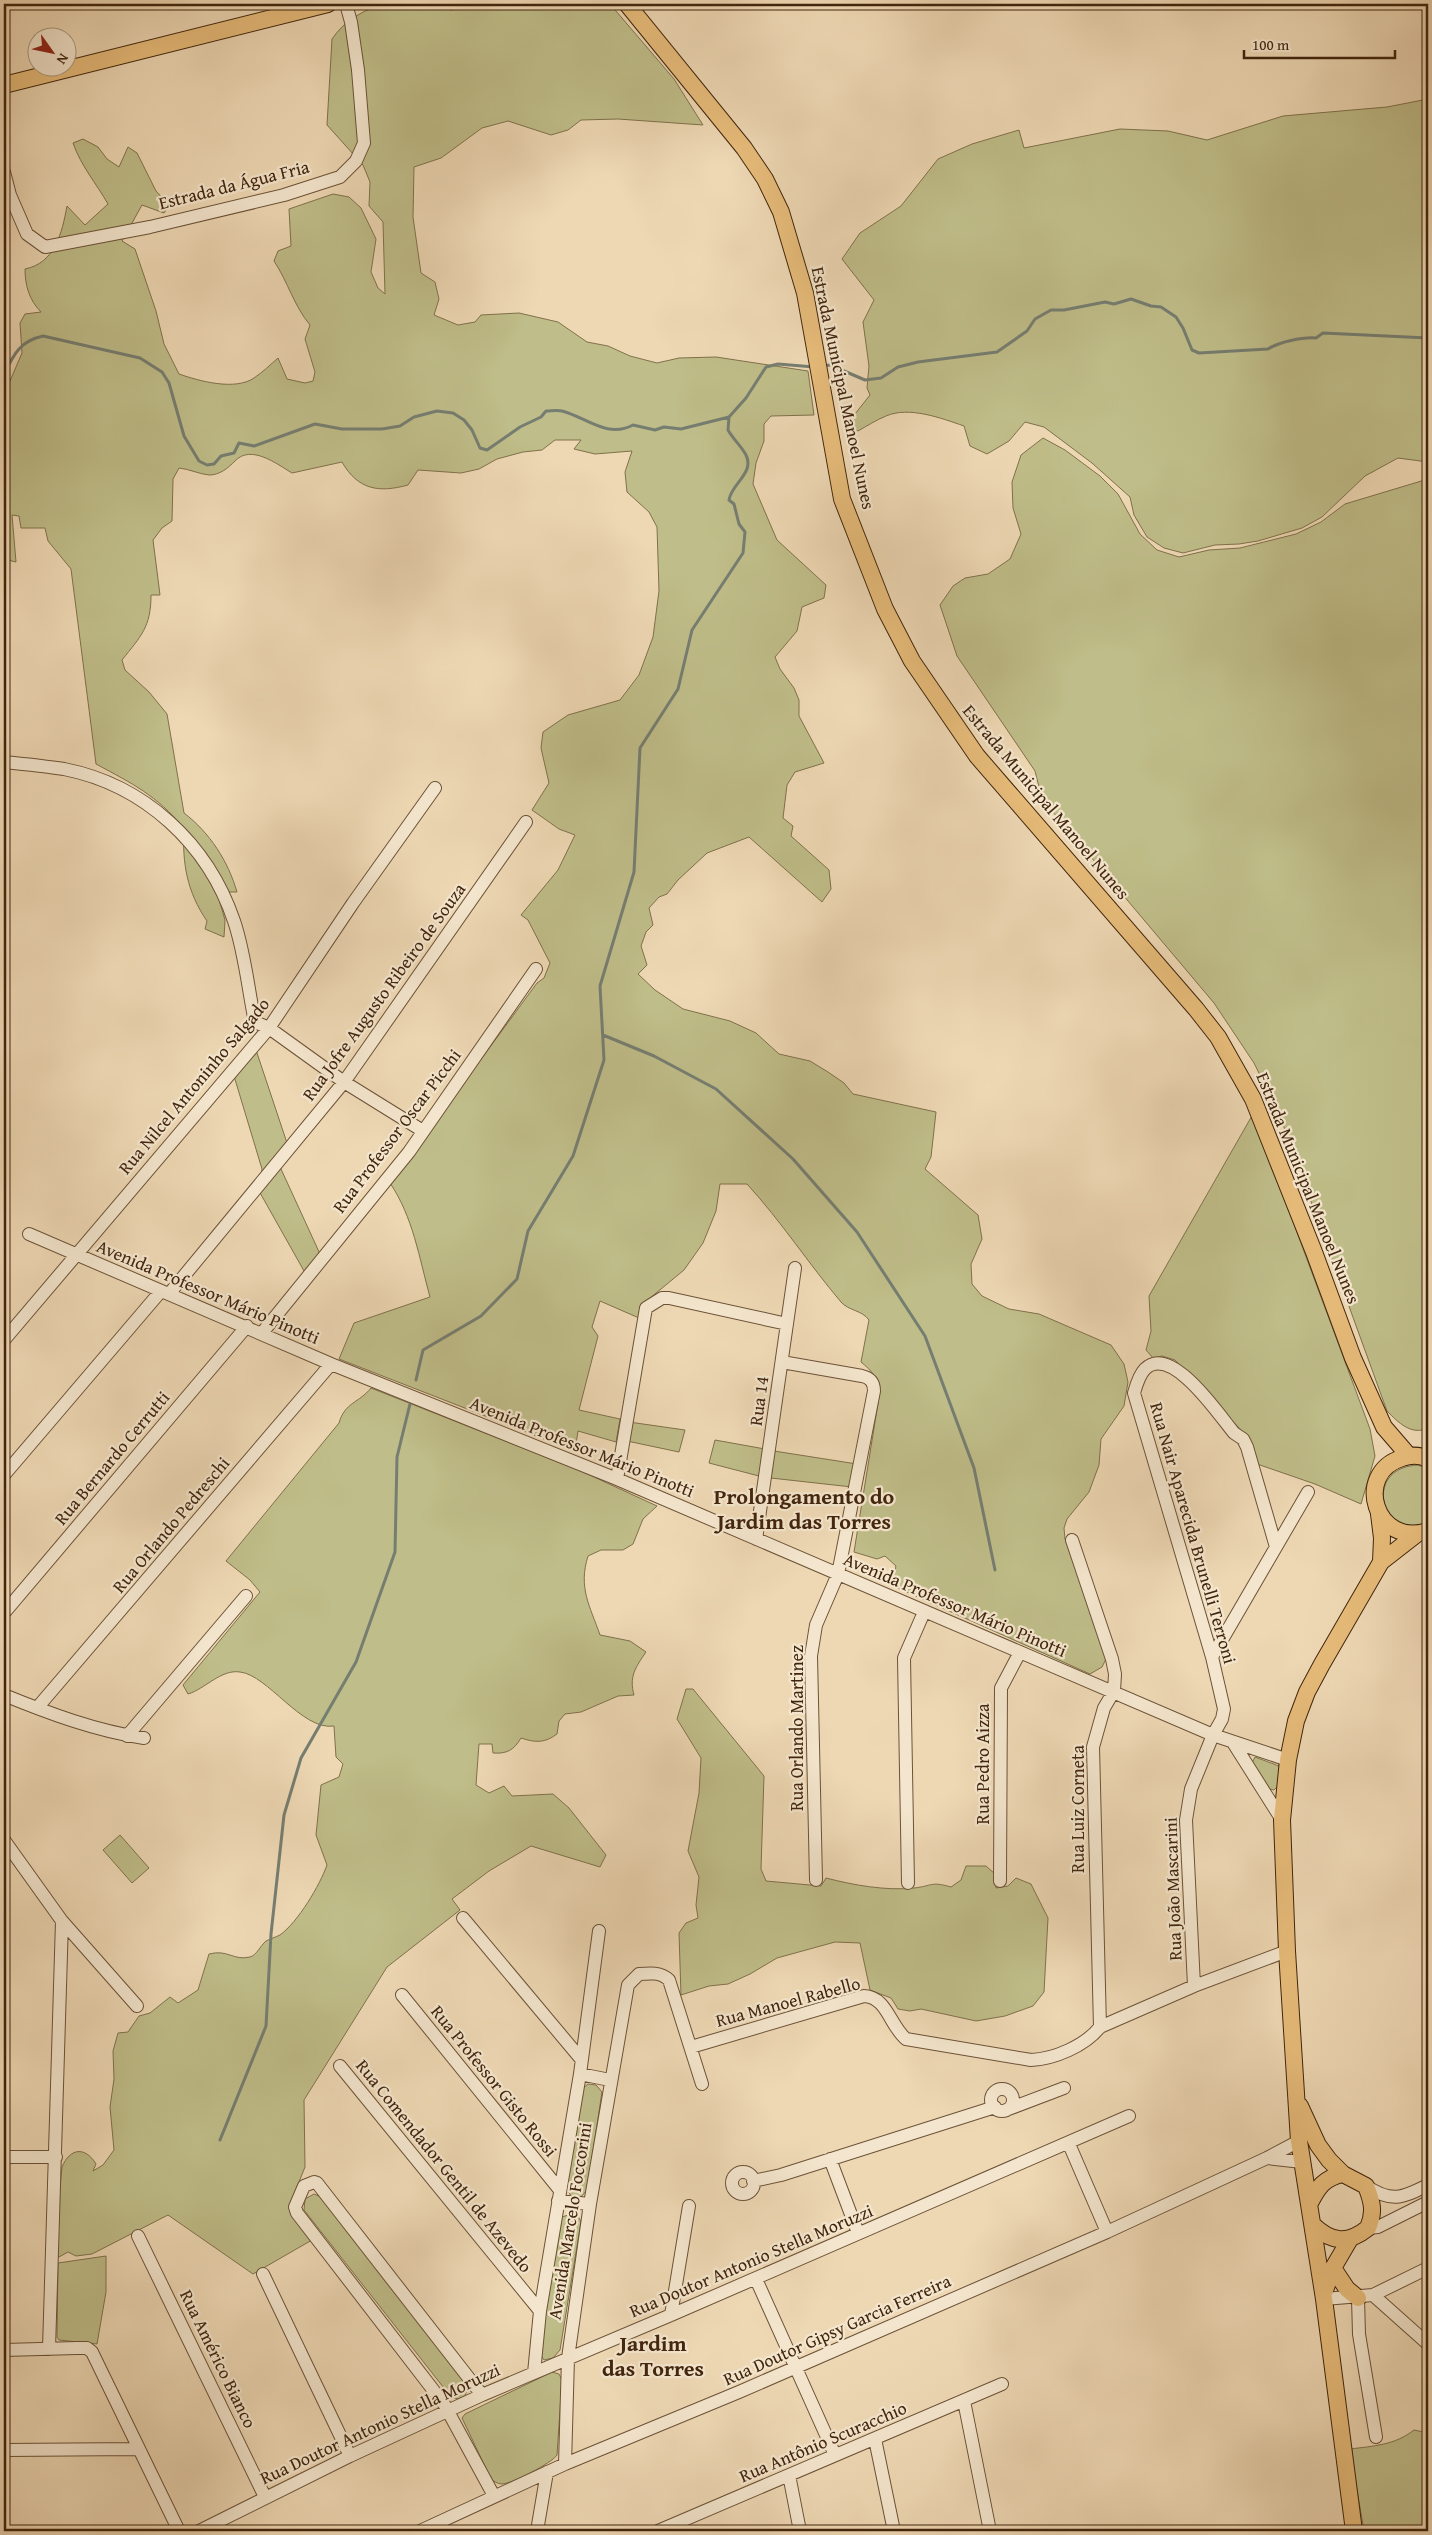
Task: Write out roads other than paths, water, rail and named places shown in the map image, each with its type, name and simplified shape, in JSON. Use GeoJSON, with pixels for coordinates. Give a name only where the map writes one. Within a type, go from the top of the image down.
{"type":"FeatureCollection","features":[{"type":"Feature","properties":{"kind":"main road"},"geometry":{"type":"LineString","coordinates":[[4,85],[328,4]]}},
{"type":"Feature","properties":{"kind":"main road","name":"Estrada Municipal Manoel Nunes"},"geometry":{"type":"LineString","coordinates":[[627,4],[744,148],[765,179],[781,212],[805,293],[842,499],[885,609],[912,661],[977,756],[1196,1009],[1235,1065],[1267,1132],[1353,1358],[1384,1427],[1383,1470],[1376,1484],[1374,1499],[1379,1514],[1382,1538],[1381,1562]]}},
{"type":"Feature","properties":{"kind":"main road","name":"Estrada Municipal Manoel Nunes"},"geometry":{"type":"LineString","coordinates":[[1384,1427],[1423,1457]]}},
{"type":"Feature","properties":{"kind":"main road"},"geometry":{"type":"LineString","coordinates":[[1383,1470],[1395,1460],[1423,1457]]}},
{"type":"Feature","properties":{"kind":"main road"},"geometry":{"type":"LineString","coordinates":[[1379,1514],[1388,1526],[1402,1533],[1423,1533]]}},
{"type":"Feature","properties":{"kind":"main road"},"geometry":{"type":"LineString","coordinates":[[1354,2531],[1324,2297],[1299,2140],[1287,1951],[1282,1820],[1288,1760],[1296,1721],[1307,1692],[1381,1562],[1423,1533]]}},
{"type":"Feature","properties":{"kind":"main road"},"geometry":{"type":"LineString","coordinates":[[1296,2097],[1318,2145],[1343,2174],[1366,2186],[1372,2200],[1373,2212],[1368,2228],[1350,2239],[1333,2268],[1324,2297]]}},
{"type":"Feature","properties":{"kind":"main road"},"geometry":{"type":"LineString","coordinates":[[1299,2140],[1318,2145]]}},
{"type":"Feature","properties":{"kind":"main road"},"geometry":{"type":"LineString","coordinates":[[1310,2203],[1318,2186],[1331,2177],[1343,2174]]}},
{"type":"Feature","properties":{"kind":"main road"},"geometry":{"type":"LineString","coordinates":[[1313,2225],[1333,2239],[1350,2239]]}},
{"type":"Feature","properties":{"kind":"main road"},"geometry":{"type":"LineString","coordinates":[[1333,2268],[1347,2289],[1365,2296]]}},
{"type":"Feature","properties":{"kind":"street","name":"Estrada da Água Fria"},"geometry":{"type":"LineString","coordinates":[[4,172],[10,195],[27,234],[45,247],[150,227],[284,195],[340,177],[356,161],[364,143],[358,70],[351,22],[346,4]]}},
{"type":"Feature","properties":{"kind":"street"},"geometry":{"type":"LineString","coordinates":[[4,762],[65,769],[115,785],[149,803],[181,832],[217,883],[234,922],[255,1022],[269,1028],[344,1082],[423,1132]]}},
{"type":"Feature","properties":{"kind":"street","name":"Rua Nilcel Antoninho Salgado"},"geometry":{"type":"LineString","coordinates":[[4,1340],[269,1028],[352,903],[435,788]]}},
{"type":"Feature","properties":{"kind":"street","name":"Rua Jofre Augusto Ribeiro de Souza"},"geometry":{"type":"LineString","coordinates":[[4,1475],[165,1293],[344,1082],[526,822]]}},
{"type":"Feature","properties":{"kind":"street","name":"Rua Professor Oscar Picchi"},"geometry":{"type":"LineString","coordinates":[[262,1333],[408,1152],[536,969]]}},
{"type":"Feature","properties":{"kind":"street","name":"Avenida Professor Mário Pinotti"},"geometry":{"type":"LineString","coordinates":[[29,1234],[247,1326],[331,1364],[617,1479],[1234,1744],[1288,1760]]}},
{"type":"Feature","properties":{"kind":"street","name":"Rua 14"},"geometry":{"type":"LineString","coordinates":[[756,1539],[795,1268]]}},
{"type":"Feature","properties":{"kind":"street"},"geometry":{"type":"LineString","coordinates":[[617,1479],[644,1315],[650,1304],[662,1298],[669,1298],[787,1324]]}},
{"type":"Feature","properties":{"kind":"street","name":"Rua Bernardo Cerrutti"},"geometry":{"type":"LineString","coordinates":[[4,1612],[247,1326]]}},
{"type":"Feature","properties":{"kind":"street","name":"Rua Orlando Martinez"},"geometry":{"type":"LineString","coordinates":[[782,1362],[868,1378],[874,1384],[838,1574],[816,1625],[811,1656],[816,1880]]}},
{"type":"Feature","properties":{"kind":"street","name":"Rua Nair Aparecida Brunelli Terroni"},"geometry":{"type":"LineString","coordinates":[[1213,1735],[1222,1719],[1224,1709],[1212,1656],[1134,1394],[1144,1370],[1150,1365],[1163,1362],[1180,1371],[1247,1447],[1276,1547]]}},
{"type":"Feature","properties":{"kind":"street","name":"Rua Orlando Pedreschi"},"geometry":{"type":"LineString","coordinates":[[37,1708],[331,1364]]}},
{"type":"Feature","properties":{"kind":"street"},"geometry":{"type":"LineString","coordinates":[[1212,1656],[1308,1492]]}},
{"type":"Feature","properties":{"kind":"street","name":"Rua Luiz Corneta"},"geometry":{"type":"LineString","coordinates":[[1072,1540],[1112,1658],[1115,1674],[1114,1691],[1104,1708],[1093,1747],[1100,2027]]}},
{"type":"Feature","properties":{"kind":"street"},"geometry":{"type":"LineString","coordinates":[[127,1736],[246,1596]]}},
{"type":"Feature","properties":{"kind":"street"},"geometry":{"type":"LineString","coordinates":[[908,1884],[904,1658],[924,1612]]}},
{"type":"Feature","properties":{"kind":"street","name":"Rua Pedro Aizza"},"geometry":{"type":"LineString","coordinates":[[1000,1881],[1001,1688],[1020,1652]]}},
{"type":"Feature","properties":{"kind":"street"},"geometry":{"type":"LineString","coordinates":[[4,1696],[127,1736],[144,1738]]}},
{"type":"Feature","properties":{"kind":"street","name":"Rua João Mascarini"},"geometry":{"type":"LineString","coordinates":[[1194,1986],[1186,1820],[1191,1789],[1213,1735]]}},
{"type":"Feature","properties":{"kind":"street"},"geometry":{"type":"LineString","coordinates":[[1234,1744],[1282,1820]]}},
{"type":"Feature","properties":{"kind":"street"},"geometry":{"type":"LineString","coordinates":[[4,1840],[62,1920],[137,2006]]}},
{"type":"Feature","properties":{"kind":"street"},"geometry":{"type":"LineString","coordinates":[[463,1918],[581,2059]]}},
{"type":"Feature","properties":{"kind":"street"},"geometry":{"type":"LineString","coordinates":[[50,2349],[62,1920]]}},
{"type":"Feature","properties":{"kind":"street","name":"Avenida Marcelo Foccorini"},"geometry":{"type":"LineString","coordinates":[[534,2373],[540,2311],[558,2195],[580,2074],[599,1931]]}},
{"type":"Feature","properties":{"kind":"street"},"geometry":{"type":"LineString","coordinates":[[1100,2027],[1194,1986],[1287,1951]]}},
{"type":"Feature","properties":{"kind":"street","name":"Avenida Marcelo Foccorini"},"geometry":{"type":"LineString","coordinates":[[565,2464],[568,2358],[590,2204],[628,1985],[639,1974],[653,1973],[666,1976],[674,1990],[691,2047]]}},
{"type":"Feature","properties":{"kind":"street","name":"Rua Professor Gisto Rossi"},"geometry":{"type":"LineString","coordinates":[[402,1995],[558,2195]]}},
{"type":"Feature","properties":{"kind":"street","name":"Rua Manoel Rabello"},"geometry":{"type":"LineString","coordinates":[[691,2047],[864,1996],[872,1996],[880,2001],[900,2034],[906,2039],[1030,2060],[1051,2057],[1080,2043],[1094,2034],[1100,2027]]}},
{"type":"Feature","properties":{"kind":"street"},"geometry":{"type":"LineString","coordinates":[[691,2047],[702,2084]]}},
{"type":"Feature","properties":{"kind":"street","name":"Rua Comendador Gentil de Azevedo"},"geometry":{"type":"LineString","coordinates":[[340,2066],[540,2311]]}},
{"type":"Feature","properties":{"kind":"street"},"geometry":{"type":"LineString","coordinates":[[580,2074],[610,2080]]}},
{"type":"Feature","properties":{"kind":"street"},"geometry":{"type":"LineString","coordinates":[[753,2181],[781,2175],[1064,2088]]}},
{"type":"Feature","properties":{"kind":"street"},"geometry":{"type":"LineString","coordinates":[[1000,2108],[993,2095],[999,2089],[1036,2098]]}},
{"type":"Feature","properties":{"kind":"street"},"geometry":{"type":"LineString","coordinates":[[1000,2108],[1013,2100],[1007,2090]]}},
{"type":"Feature","properties":{"kind":"street","name":"Rua Doutor Antonio Stella Moruzzi"},"geometry":{"type":"LineString","coordinates":[[199,2531],[265,2497],[448,2410],[1069,2144],[1129,2116]]}},
{"type":"Feature","properties":{"kind":"street","name":"Rua Doutor Gipsy Garcia Ferreira"},"geometry":{"type":"LineString","coordinates":[[420,2531],[565,2464],[1107,2232],[1267,2158],[1299,2140]]}},
{"type":"Feature","properties":{"kind":"street"},"geometry":{"type":"LineString","coordinates":[[1069,2144],[1107,2232]]}},
{"type":"Feature","properties":{"kind":"street"},"geometry":{"type":"LineString","coordinates":[[4,2157],[56,2157]]}},
{"type":"Feature","properties":{"kind":"street"},"geometry":{"type":"LineString","coordinates":[[834,2158],[862,2232]]}},
{"type":"Feature","properties":{"kind":"street"},"geometry":{"type":"LineString","coordinates":[[1267,2158],[1302,2162]]}},
{"type":"Feature","properties":{"kind":"street"},"geometry":{"type":"LineString","coordinates":[[482,2395],[318,2183],[314,2182],[304,2186],[295,2207],[297,2213],[448,2410],[494,2496]]}},
{"type":"Feature","properties":{"kind":"street"},"geometry":{"type":"LineString","coordinates":[[1366,2186],[1380,2195],[1390,2198],[1408,2195],[1428,2185]]}},
{"type":"Feature","properties":{"kind":"street"},"geometry":{"type":"LineString","coordinates":[[558,2195],[590,2204]]}},
{"type":"Feature","properties":{"kind":"street"},"geometry":{"type":"LineString","coordinates":[[1368,2228],[1378,2227],[1428,2202]]}},
{"type":"Feature","properties":{"kind":"street"},"geometry":{"type":"LineString","coordinates":[[671,2315],[689,2206]]}},
{"type":"Feature","properties":{"kind":"street","name":"Rua Américo Bianco"},"geometry":{"type":"LineString","coordinates":[[138,2236],[265,2497]]}},
{"type":"Feature","properties":{"kind":"street"},"geometry":{"type":"LineString","coordinates":[[1324,2297],[1365,2296],[1428,2268]]}},
{"type":"Feature","properties":{"kind":"street"},"geometry":{"type":"LineString","coordinates":[[263,2274],[350,2456]]}},
{"type":"Feature","properties":{"kind":"street"},"geometry":{"type":"LineString","coordinates":[[756,2279],[835,2455]]}},
{"type":"Feature","properties":{"kind":"street"},"geometry":{"type":"LineString","coordinates":[[1365,2296],[1428,2344]]}},
{"type":"Feature","properties":{"kind":"street"},"geometry":{"type":"LineString","coordinates":[[1365,2296],[1359,2334],[1376,2437]]}},
{"type":"Feature","properties":{"kind":"street"},"geometry":{"type":"LineString","coordinates":[[4,2350],[87,2348],[92,2352],[179,2531]]}},
{"type":"Feature","properties":{"kind":"street","name":"Rua Antônio Scuracchio"},"geometry":{"type":"LineString","coordinates":[[658,2531],[1002,2384]]}},
{"type":"Feature","properties":{"kind":"street"},"geometry":{"type":"LineString","coordinates":[[964,2401],[990,2531]]}},
{"type":"Feature","properties":{"kind":"street"},"geometry":{"type":"LineString","coordinates":[[875,2439],[894,2531]]}},
{"type":"Feature","properties":{"kind":"street"},"geometry":{"type":"LineString","coordinates":[[4,2450],[139,2449]]}},
{"type":"Feature","properties":{"kind":"street"},"geometry":{"type":"LineString","coordinates":[[537,2531],[547,2472]]}},
{"type":"Feature","properties":{"kind":"street"},"geometry":{"type":"LineString","coordinates":[[789,2475],[800,2531]]}},
{"type":"Feature","properties":{"kind":"waterway"},"geometry":{"type":"LineString","coordinates":[[823,366],[830,365],[865,380],[881,378],[898,367],[918,362],[997,352],[1027,331],[1035,319],[1051,310],[1064,310],[1105,302],[1114,304],[1131,299],[1151,306],[1161,307],[1176,317],[1192,350],[1199,353],[1268,349],[1278,344],[1304,338],[1316,338],[1323,333],[1428,338]]}},
{"type":"Feature","properties":{"kind":"waterway"},"geometry":{"type":"LineString","coordinates":[[4,374],[11,360],[23,345],[43,336],[140,358],[162,372],[169,383],[184,436],[199,461],[207,465],[214,464],[221,456],[234,453],[239,443],[254,446],[315,424],[342,429],[382,429],[400,426],[414,417],[437,411],[453,413],[464,420],[472,430],[480,448],[487,450],[520,427],[541,417],[546,411],[562,411],[597,426],[614,430],[633,425],[655,430],[664,427],[681,429],[729,417],[746,398],[766,367],[778,364],[814,367]]}},
{"type":"Feature","properties":{"kind":"waterway"},"geometry":{"type":"LineString","coordinates":[[416,1380],[423,1350],[481,1316],[517,1279],[528,1231],[573,1156],[604,1060],[600,986],[634,872],[640,748],[678,689],[692,630],[743,553],[745,532],[739,524],[734,504],[729,500],[745,473],[748,461],[746,455],[728,430],[729,417]]}},
{"type":"Feature","properties":{"kind":"waterway"},"geometry":{"type":"LineString","coordinates":[[603,1035],[654,1056],[716,1089],[793,1159],[857,1232],[925,1336],[974,1468],[995,1570]]}},
{"type":"Feature","properties":{"kind":"waterway"},"geometry":{"type":"LineString","coordinates":[[220,2140],[266,2026],[271,1934],[284,1815],[301,1758],[356,1662],[395,1552],[397,1457],[410,1404]]}},
{"type":"Feature","properties":{"kind":"district","name":"Prolongamento do Jardim das Torres"},"geometry":{"type":"Point","coordinates":[804,1508]}},
{"type":"Feature","properties":{"kind":"district","name":"Jardim das Torres"},"geometry":{"type":"Point","coordinates":[653,2356]}}]}
